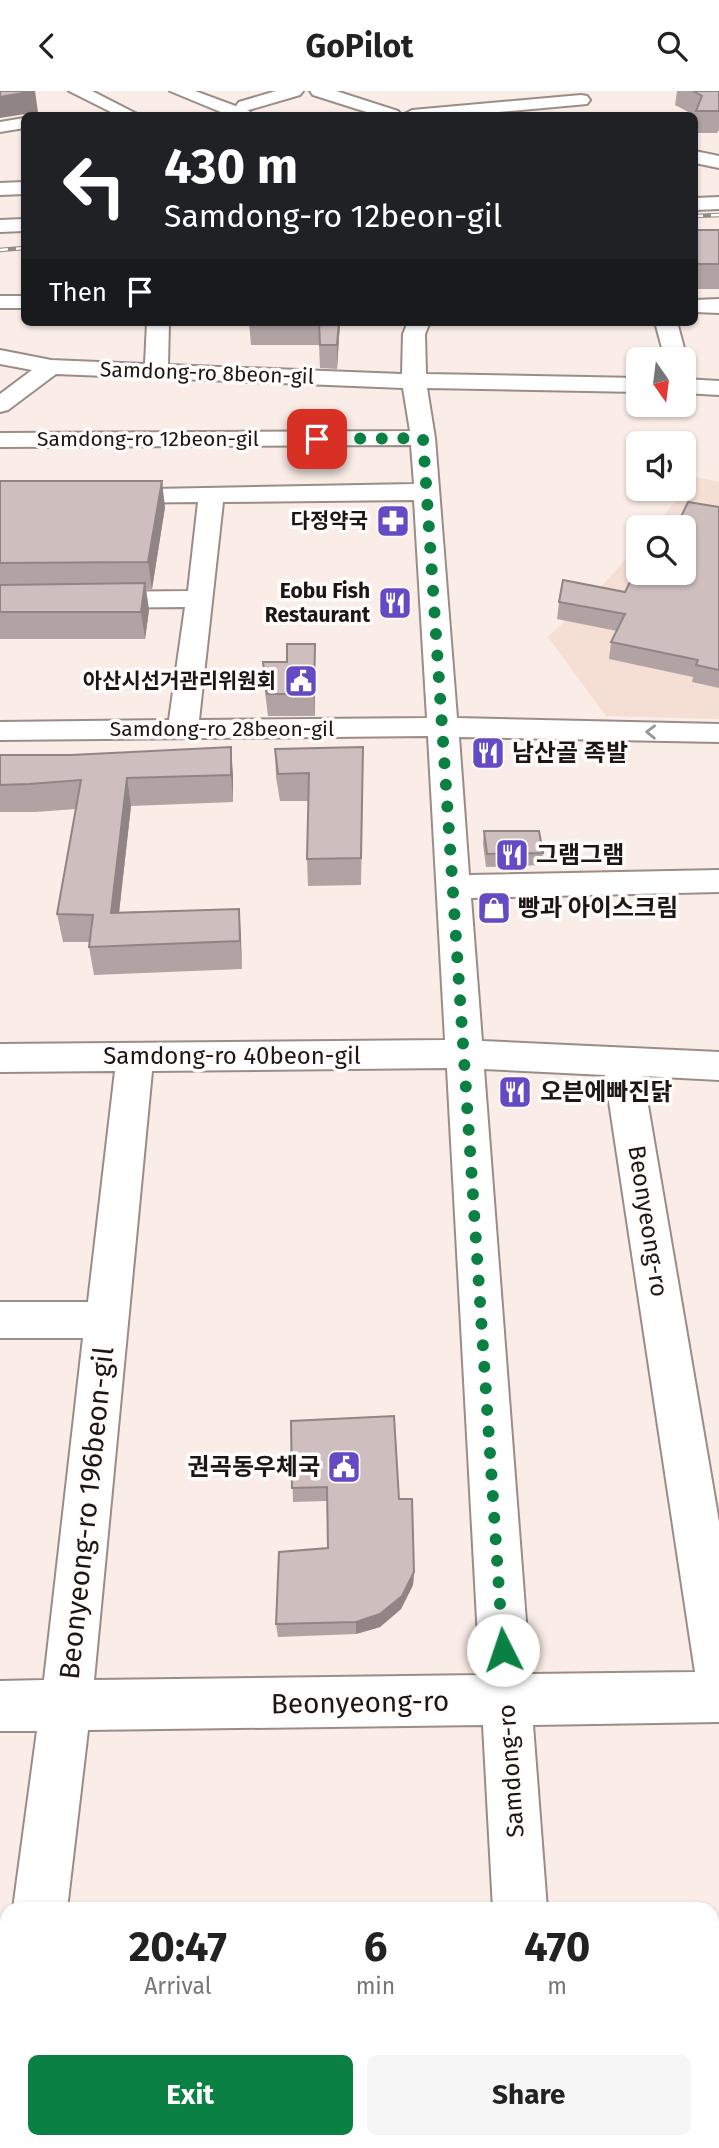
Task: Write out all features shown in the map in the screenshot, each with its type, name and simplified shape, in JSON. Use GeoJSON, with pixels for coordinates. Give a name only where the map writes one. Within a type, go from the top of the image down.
{"type":"FeatureCollection","features":[{"type":"Feature","properties":{"kind":"street"},"geometry":{"type":"LineString","coordinates":[[78,91],[123,112]]}},
{"type":"Feature","properties":{"kind":"street"},"geometry":{"type":"LineString","coordinates":[[179,91],[244,111],[294,91]]}},
{"type":"Feature","properties":{"kind":"street"},"geometry":{"type":"LineString","coordinates":[[206,91],[244,111]]}},
{"type":"Feature","properties":{"kind":"street"},"geometry":{"type":"LineString","coordinates":[[319,91],[383,112]]}},
{"type":"Feature","properties":{"kind":"street"},"geometry":{"type":"LineString","coordinates":[[446,112],[580,100]]}},
{"type":"Feature","properties":{"kind":"street"},"geometry":{"type":"LineString","coordinates":[[83,112],[110,106]]}},
{"type":"Feature","properties":{"kind":"street"},"geometry":{"type":"LineString","coordinates":[[0,127],[21,124]]}},
{"type":"Feature","properties":{"kind":"street"},"geometry":{"type":"LineString","coordinates":[[698,154],[719,150]]}},
{"type":"Feature","properties":{"kind":"street"},"geometry":{"type":"LineString","coordinates":[[698,156],[719,162]]}},
{"type":"Feature","properties":{"kind":"street"},"geometry":{"type":"LineString","coordinates":[[0,189],[21,188]]}},
{"type":"Feature","properties":{"kind":"street"},"geometry":{"type":"LineString","coordinates":[[698,204],[719,203]]}},
{"type":"Feature","properties":{"kind":"street"},"geometry":{"type":"LineString","coordinates":[[0,226],[21,225]]}},
{"type":"Feature","properties":{"kind":"street"},"geometry":{"type":"LineString","coordinates":[[698,300],[719,300]]}},
{"type":"Feature","properties":{"kind":"street"},"geometry":{"type":"LineString","coordinates":[[0,302],[21,302]]}},
{"type":"Feature","properties":{"kind":"street"},"geometry":{"type":"LineString","coordinates":[[698,306],[719,306]]}},
{"type":"Feature","properties":{"kind":"street"},"geometry":{"type":"LineString","coordinates":[[156,370],[158,326]]}},
{"type":"Feature","properties":{"kind":"street","name":"Samdong-ro"},"geometry":{"type":"LineString","coordinates":[[412,326],[414,381],[423,438],[443,727],[451,887],[465,1054],[520,1902]]}},
{"type":"Feature","properties":{"kind":"street"},"geometry":{"type":"LineString","coordinates":[[667,326],[673,347]]}},
{"type":"Feature","properties":{"kind":"street","name":"Samdong-ro 8beon-gil"},"geometry":{"type":"LineString","coordinates":[[0,357],[51,367],[414,381],[626,385]]}},
{"type":"Feature","properties":{"kind":"street"},"geometry":{"type":"LineString","coordinates":[[0,405],[51,367]]}},
{"type":"Feature","properties":{"kind":"street"},"geometry":{"type":"LineString","coordinates":[[696,387],[719,388]]}},
{"type":"Feature","properties":{"kind":"street","name":"Samdong-ro 12beon-gil"},"geometry":{"type":"LineString","coordinates":[[0,440],[423,438]]}},
{"type":"Feature","properties":{"kind":"street"},"geometry":{"type":"LineString","coordinates":[[79,495],[426,492]]}},
{"type":"Feature","properties":{"kind":"street"},"geometry":{"type":"LineString","coordinates":[[183,729],[201,599],[211,495]]}},
{"type":"Feature","properties":{"kind":"street"},"geometry":{"type":"LineString","coordinates":[[0,601],[201,599]]}},
{"type":"Feature","properties":{"kind":"street","name":"Samdong-ro 28beon-gil"},"geometry":{"type":"LineString","coordinates":[[0,731],[443,727],[719,733]]}},
{"type":"Feature","properties":{"kind":"street"},"geometry":{"type":"LineString","coordinates":[[451,887],[719,881]]}},
{"type":"Feature","properties":{"kind":"street","name":"Samdong-ro 40beon-gil"},"geometry":{"type":"LineString","coordinates":[[0,1058],[465,1054],[719,1066]]}},
{"type":"Feature","properties":{"kind":"street","name":"Beonyeong-ro 196beon-gil"},"geometry":{"type":"LineString","coordinates":[[41,1902],[66,1705],[135,1056]]}},
{"type":"Feature","properties":{"kind":"street","name":"Beonyeong-ro"},"geometry":{"type":"LineString","coordinates":[[622,1062],[719,1669]]}},
{"type":"Feature","properties":{"kind":"street","name":"Beonyeong-ro 196beon-gil"},"geometry":{"type":"LineString","coordinates":[[0,1320],[106,1320]]}},
{"type":"Feature","properties":{"kind":"street","name":"Beonyeong-ro"},"geometry":{"type":"LineString","coordinates":[[0,1706],[719,1697]]}},
{"type":"Feature","properties":{"kind":"shaded area"},"geometry":{"type":"Polygon","coordinates":[[[696,477],[719,482],[719,719],[606,716],[548,637],[626,559],[626,585],[696,585],[696,515],[664,515],[676,501],[696,501],[696,477]]]}},
{"type":"Feature","properties":{"kind":"building"},"geometry":{"type":"Polygon","coordinates":[[[0,91],[34,91],[0,97],[0,91]]]}},
{"type":"Feature","properties":{"kind":"building"},"geometry":{"type":"Polygon","coordinates":[[[693,91],[719,91],[719,111],[696,111],[702,96],[693,91]]]}},
{"type":"Feature","properties":{"kind":"building"},"geometry":{"type":"Polygon","coordinates":[[[698,230],[719,230],[719,264],[698,264],[698,230]]]}},
{"type":"Feature","properties":{"kind":"building"},"geometry":{"type":"Polygon","coordinates":[[[319,326],[339,326],[337,345],[320,345],[319,326]]]}},
{"type":"Feature","properties":{"kind":"building"},"geometry":{"type":"Polygon","coordinates":[[[0,481],[162,481],[148,562],[0,563],[0,481]]]}},
{"type":"Feature","properties":{"kind":"building"},"geometry":{"type":"Polygon","coordinates":[[[688,502],[719,507],[719,670],[696,665],[698,660],[611,642],[625,614],[559,602],[563,580],[625,592],[628,585],[696,585],[696,515],[682,515],[688,502]]]}},
{"type":"Feature","properties":{"kind":"building"},"geometry":{"type":"Polygon","coordinates":[[[145,583],[141,612],[0,612],[0,585],[145,583]]]}},
{"type":"Feature","properties":{"kind":"building"},"geometry":{"type":"Polygon","coordinates":[[[287,644],[315,644],[314,694],[267,694],[263,662],[287,662],[287,644]]]}},
{"type":"Feature","properties":{"kind":"building"},"geometry":{"type":"Polygon","coordinates":[[[231,747],[231,775],[127,778],[111,913],[239,909],[240,941],[89,947],[93,915],[57,914],[81,780],[0,785],[0,755],[71,755],[231,747]]]}},
{"type":"Feature","properties":{"kind":"building"},"geometry":{"type":"Polygon","coordinates":[[[363,747],[361,858],[307,859],[309,773],[278,774],[275,749],[363,747]]]}},
{"type":"Feature","properties":{"kind":"building"},"geometry":{"type":"Polygon","coordinates":[[[484,831],[539,831],[543,853],[487,854],[484,831]]]}},
{"type":"Feature","properties":{"kind":"building"},"geometry":{"type":"Polygon","coordinates":[[[394,1416],[399,1499],[412,1499],[414,1572],[402,1596],[380,1614],[356,1622],[276,1624],[279,1552],[328,1548],[327,1487],[292,1488],[291,1421],[394,1416]]]}},
{"type":"Feature","properties":{"kind":"railway"},"geometry":{"type":"LineString","coordinates":[[698,216],[719,215]]}},
{"type":"Feature","properties":{"kind":"railway"},"geometry":{"type":"LineString","coordinates":[[0,250],[21,248]]}},
{"type":"Feature","properties":{"kind":"place","name":"다정약국"},"geometry":{"type":"Point","coordinates":[393,521]}},
{"type":"Feature","properties":{"kind":"place","name":"Eobu Fish Restaurant"},"geometry":{"type":"Point","coordinates":[395,603]}},
{"type":"Feature","properties":{"kind":"place","name":"아산시선거관리위원회"},"geometry":{"type":"Point","coordinates":[301,681]}},
{"type":"Feature","properties":{"kind":"place","name":"남산골 족발"},"geometry":{"type":"Point","coordinates":[488,753]}},
{"type":"Feature","properties":{"kind":"place","name":"그램그램"},"geometry":{"type":"Point","coordinates":[512,855]}},
{"type":"Feature","properties":{"kind":"place","name":"빵과 아이스크림"},"geometry":{"type":"Point","coordinates":[494,908]}},
{"type":"Feature","properties":{"kind":"place","name":"오븐에빠진닭"},"geometry":{"type":"Point","coordinates":[515,1092]}},
{"type":"Feature","properties":{"kind":"place","name":"권곡동우체국"},"geometry":{"type":"Point","coordinates":[344,1467]}},
{"type":"Feature","properties":{"kind":"route"},"geometry":{"type":"LineString","coordinates":[[317,439],[423,438],[503,1650]]}}]}
